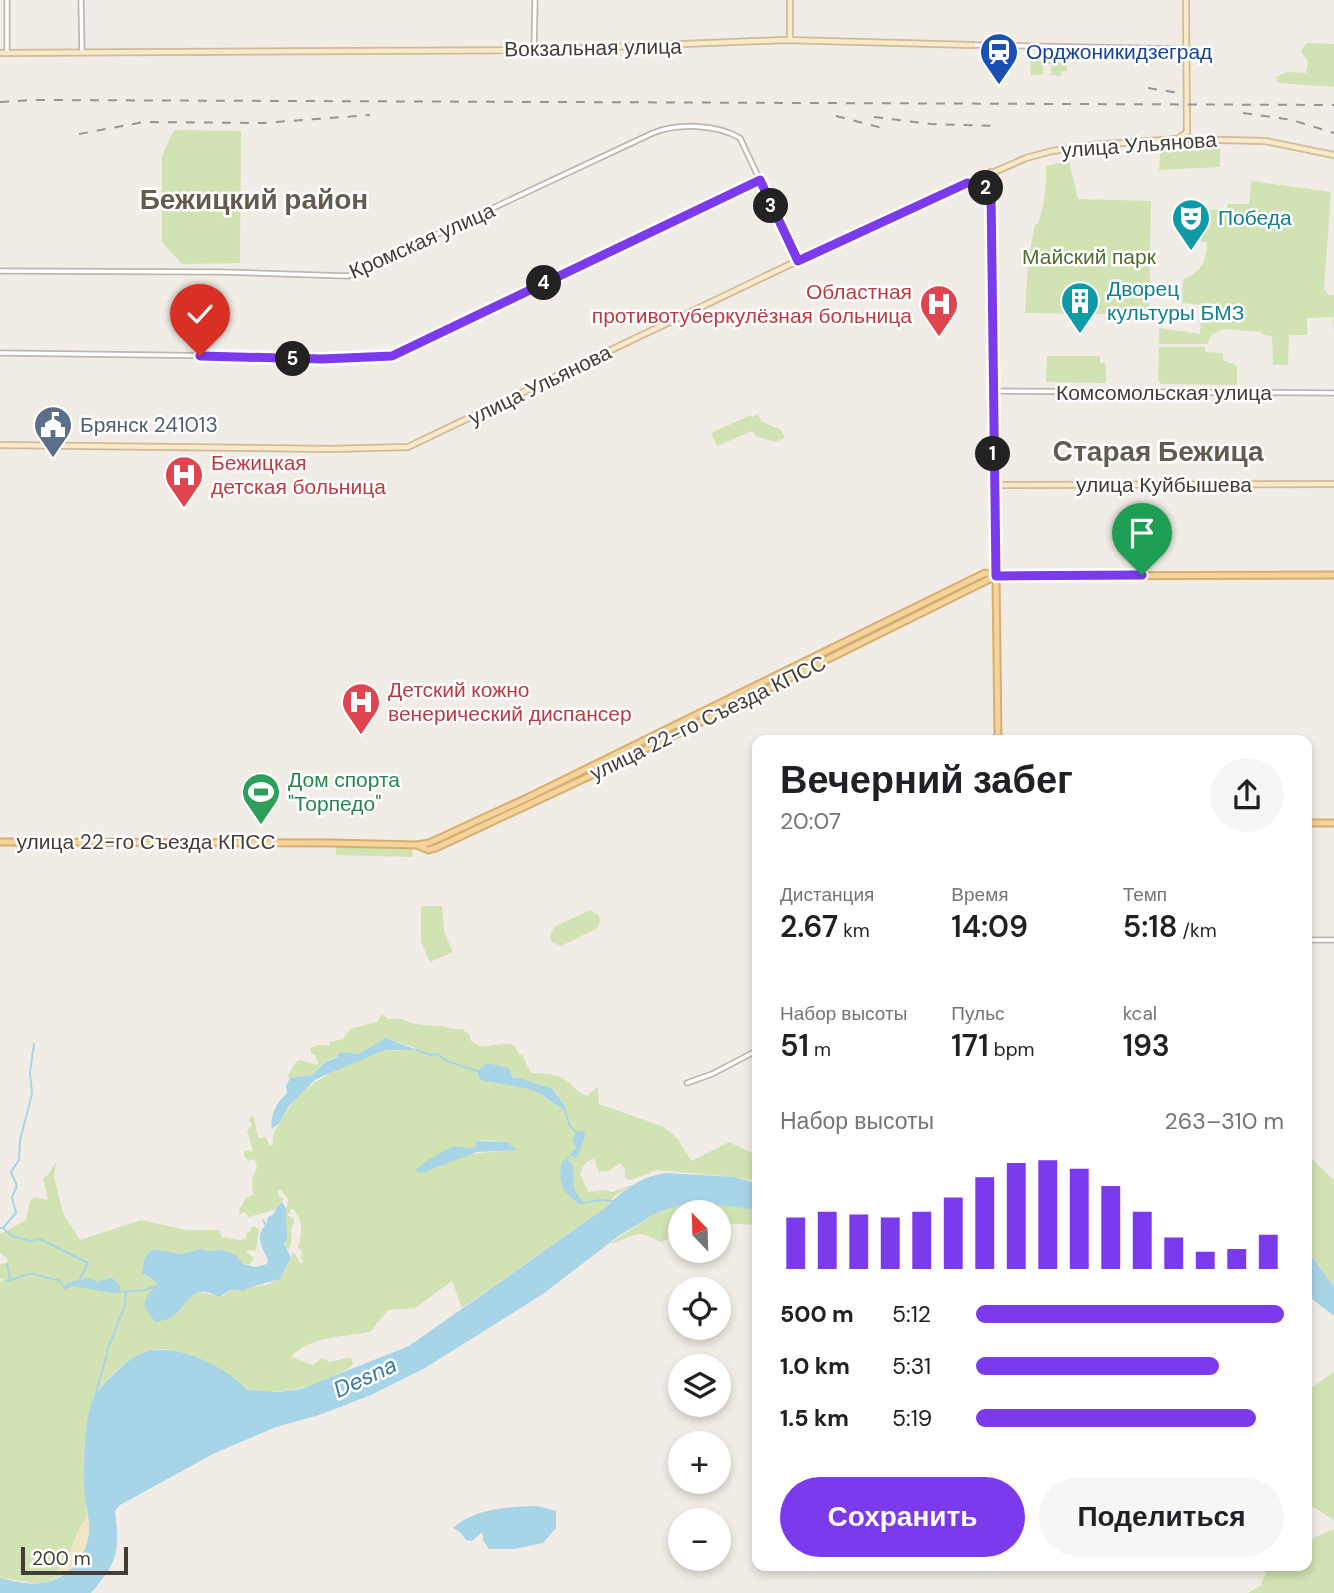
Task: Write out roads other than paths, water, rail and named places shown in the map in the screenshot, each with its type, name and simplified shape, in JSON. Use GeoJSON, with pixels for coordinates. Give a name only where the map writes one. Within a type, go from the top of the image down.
{"type":"FeatureCollection","features":[{"type":"Feature","properties":{"kind":"main road"},"geometry":{"type":"LineString","coordinates":[[790,0],[790,40]]}},
{"type":"Feature","properties":{"kind":"main road"},"geometry":{"type":"LineString","coordinates":[[1186,0],[1186,132],[1193,139]]}},
{"type":"Feature","properties":{"kind":"main road","name":"Вокзальная улица"},"geometry":{"type":"LineString","coordinates":[[0,53],[534,50],[790,40],[973,45]]}},
{"type":"Feature","properties":{"kind":"main road"},"geometry":{"type":"LineString","coordinates":[[1178,139],[1186,132]]}},
{"type":"Feature","properties":{"kind":"main road","name":"улица Ульянова"},"geometry":{"type":"LineString","coordinates":[[0,445],[330,449],[408,447],[798,261],[1026,158],[1093,145],[1178,139],[1265,141],[1334,155]]}},
{"type":"Feature","properties":{"kind":"main road"},"geometry":{"type":"LineString","coordinates":[[991,172],[998,735]]}},
{"type":"Feature","properties":{"kind":"main road"},"geometry":{"type":"LineString","coordinates":[[967,183],[981,185],[991,192]]}},
{"type":"Feature","properties":{"kind":"main road","name":"улица Куйбышева"},"geometry":{"type":"LineString","coordinates":[[994,485],[1334,484]]}},
{"type":"Feature","properties":{"kind":"main road","name":"улица 22-го Съезда КПСС"},"geometry":{"type":"LineString","coordinates":[[0,842],[429,843],[621,753],[985,573],[996,576],[1334,575]]}},
{"type":"Feature","properties":{"kind":"main road","name":"улица 22-го Съезда КПСС"},"geometry":{"type":"LineString","coordinates":[[417,845],[428,850],[436,848],[624,760],[996,576]]}},
{"type":"Feature","properties":{"kind":"main road"},"geometry":{"type":"LineString","coordinates":[[901,614],[904,621]]}},
{"type":"Feature","properties":{"kind":"main road"},"geometry":{"type":"LineString","coordinates":[[621,753],[624,760]]}},
{"type":"Feature","properties":{"kind":"main road"},"geometry":{"type":"LineString","coordinates":[[1312,823],[1334,823]]}},
{"type":"Feature","properties":{"kind":"street"},"geometry":{"type":"LineString","coordinates":[[7,0],[7,53]]}},
{"type":"Feature","properties":{"kind":"street"},"geometry":{"type":"LineString","coordinates":[[81,0],[82,52]]}},
{"type":"Feature","properties":{"kind":"street"},"geometry":{"type":"LineString","coordinates":[[534,50],[535,0]]}},
{"type":"Feature","properties":{"kind":"street","name":"Вокзальная улица"},"geometry":{"type":"LineString","coordinates":[[973,45],[1186,48]]}},
{"type":"Feature","properties":{"kind":"street","name":"Кромская улица"},"geometry":{"type":"LineString","coordinates":[[0,271],[232,272],[343,277],[440,235],[659,131],[677,127],[713,129],[730,133],[741,140],[760,180]]}},
{"type":"Feature","properties":{"kind":"street"},"geometry":{"type":"LineString","coordinates":[[0,354],[232,356],[252,359],[387,358],[760,180],[798,261]]}},
{"type":"Feature","properties":{"kind":"street","name":"Комсомольская улица"},"geometry":{"type":"LineString","coordinates":[[993,391],[1334,393]]}},
{"type":"Feature","properties":{"kind":"street"},"geometry":{"type":"LineString","coordinates":[[1312,940],[1334,940]]}},
{"type":"Feature","properties":{"kind":"street"},"geometry":{"type":"LineString","coordinates":[[687,1083],[712,1074],[752,1053]]}},
{"type":"Feature","properties":{"kind":"water"},"geometry":{"type":"Polygon","coordinates":[[[386,1038],[417,1050],[385,1050],[316,1079],[289,1106],[272,1129],[273,1115],[280,1100],[287,1094],[286,1086],[290,1078],[312,1075],[325,1062],[336,1058],[341,1052],[358,1054],[386,1038]]]}},
{"type":"Feature","properties":{"kind":"water"},"geometry":{"type":"Polygon","coordinates":[[[487,1063],[508,1068],[513,1077],[552,1088],[565,1106],[565,1111],[529,1089],[480,1080],[477,1071],[487,1063]]]}},
{"type":"Feature","properties":{"kind":"water"},"geometry":{"type":"Polygon","coordinates":[[[584,1131],[585,1136],[578,1155],[576,1158],[570,1156],[568,1161],[573,1165],[574,1189],[584,1203],[581,1205],[566,1192],[560,1176],[562,1162],[576,1147],[572,1139],[576,1132],[584,1131]]]}},
{"type":"Feature","properties":{"kind":"water"},"geometry":{"type":"Polygon","coordinates":[[[476,1141],[507,1142],[517,1150],[477,1152],[422,1173],[415,1171],[445,1150],[453,1147],[473,1147],[476,1146],[476,1141]]]}},
{"type":"Feature","properties":{"kind":"water","name":"Desna"},"geometry":{"type":"Polygon","coordinates":[[[666,1173],[735,1177],[752,1182],[752,1209],[732,1207],[732,1200],[668,1200],[668,1209],[658,1212],[620,1235],[543,1294],[425,1368],[371,1395],[319,1415],[276,1427],[213,1454],[120,1505],[115,1511],[115,1555],[107,1573],[91,1593],[0,1593],[0,1578],[32,1583],[51,1581],[67,1572],[80,1558],[89,1532],[84,1465],[91,1404],[105,1382],[135,1357],[153,1350],[168,1350],[200,1359],[222,1370],[247,1390],[278,1392],[301,1389],[409,1346],[605,1208],[632,1185],[648,1177],[666,1173]]]}},
{"type":"Feature","properties":{"kind":"water"},"geometry":{"type":"Polygon","coordinates":[[[282,1202],[286,1208],[287,1241],[284,1243],[291,1258],[280,1279],[244,1291],[231,1290],[219,1297],[199,1292],[190,1297],[175,1315],[155,1322],[144,1306],[147,1296],[157,1285],[142,1273],[145,1257],[153,1249],[182,1254],[201,1249],[222,1250],[236,1255],[242,1264],[255,1267],[267,1264],[260,1238],[265,1226],[262,1220],[264,1219],[266,1224],[268,1217],[274,1214],[282,1202]]]}},
{"type":"Feature","properties":{"kind":"water"},"geometry":{"type":"Polygon","coordinates":[[[1312,1257],[1334,1287],[1334,1316],[1312,1299],[1312,1257]]]}},
{"type":"Feature","properties":{"kind":"water"},"geometry":{"type":"Polygon","coordinates":[[[90,1278],[97,1282],[112,1278],[121,1287],[118,1292],[112,1293],[73,1286],[63,1290],[69,1282],[90,1278]]]}},
{"type":"Feature","properties":{"kind":"water"},"geometry":{"type":"Polygon","coordinates":[[[537,1506],[556,1511],[556,1528],[543,1543],[514,1549],[489,1549],[483,1540],[482,1532],[472,1541],[466,1540],[453,1528],[461,1521],[481,1513],[504,1508],[537,1506]]]}},
{"type":"Feature","properties":{"kind":"waterway"},"geometry":{"type":"LineString","coordinates":[[3,1228],[16,1213],[12,1197],[17,1186],[11,1172],[19,1160],[20,1140],[32,1094],[30,1072],[34,1044]]}},
{"type":"Feature","properties":{"kind":"waterway"},"geometry":{"type":"LineString","coordinates":[[417,1050],[431,1055],[437,1054],[447,1061],[477,1071]]}},
{"type":"Feature","properties":{"kind":"waterway"},"geometry":{"type":"LineString","coordinates":[[565,1111],[570,1126],[576,1132]]}},
{"type":"Feature","properties":{"kind":"waterway"},"geometry":{"type":"LineString","coordinates":[[584,1203],[612,1201]]}},
{"type":"Feature","properties":{"kind":"waterway"},"geometry":{"type":"LineString","coordinates":[[0,1228],[12,1236],[30,1241],[40,1239],[88,1263],[80,1279]]}},
{"type":"Feature","properties":{"kind":"waterway"},"geometry":{"type":"LineString","coordinates":[[7,1264],[10,1279]]}},
{"type":"Feature","properties":{"kind":"waterway"},"geometry":{"type":"LineString","coordinates":[[7,1281],[33,1274],[59,1280],[64,1287]]}},
{"type":"Feature","properties":{"kind":"waterway"},"geometry":{"type":"LineString","coordinates":[[118,1292],[145,1290],[157,1286]]}},
{"type":"Feature","properties":{"kind":"waterway"},"geometry":{"type":"LineString","coordinates":[[107,1351],[125,1305],[126,1291]]}},
{"type":"Feature","properties":{"kind":"waterway"},"geometry":{"type":"LineString","coordinates":[[95,1396],[107,1354]]}},
{"type":"Feature","properties":{"kind":"railway"},"geometry":{"type":"LineString","coordinates":[[1148,88],[1180,93]]}},
{"type":"Feature","properties":{"kind":"railway"},"geometry":{"type":"LineString","coordinates":[[0,102],[1334,105]]}},
{"type":"Feature","properties":{"kind":"railway"},"geometry":{"type":"LineString","coordinates":[[1243,113],[1292,120],[1334,133]]}},
{"type":"Feature","properties":{"kind":"railway"},"geometry":{"type":"LineString","coordinates":[[79,134],[144,122],[263,123],[370,115]]}},
{"type":"Feature","properties":{"kind":"railway"},"geometry":{"type":"LineString","coordinates":[[836,116],[882,128]]}},
{"type":"Feature","properties":{"kind":"railway"},"geometry":{"type":"LineString","coordinates":[[874,117],[931,124],[998,126]]}},
{"type":"Feature","properties":{"kind":"place","name":"Орджоникидзеград"},"geometry":{"type":"Point","coordinates":[999,86]}},
{"type":"Feature","properties":{"kind":"place","name":"Победа"},"geometry":{"type":"Point","coordinates":[1191,252]}},
{"type":"Feature","properties":{"kind":"place","name":"Дворец культуры БМЗ"},"geometry":{"type":"Point","coordinates":[1080,335]}},
{"type":"Feature","properties":{"kind":"place","name":"Областная противотуберкулёзная больница"},"geometry":{"type":"Point","coordinates":[939,338]}},
{"type":"Feature","properties":{"kind":"place","name":"Брянск 241013"},"geometry":{"type":"Point","coordinates":[53,459]}},
{"type":"Feature","properties":{"kind":"place","name":"Бежицкая детская больница"},"geometry":{"type":"Point","coordinates":[184,509]}},
{"type":"Feature","properties":{"kind":"place","name":"Детский кожно венерический диспансер"},"geometry":{"type":"Point","coordinates":[361,736]}},
{"type":"Feature","properties":{"kind":"place","name":"Дом спорта \"Торпедо\""},"geometry":{"type":"Point","coordinates":[261,826]}},
{"type":"Feature","properties":{"kind":"district","name":"Бежицкий район"},"geometry":{"type":"Point","coordinates":[254,199]}},
{"type":"Feature","properties":{"kind":"district","name":"Cтарая Бежица"},"geometry":{"type":"Point","coordinates":[1158,451]}},
{"type":"Feature","properties":{"kind":"park label","name":"Майский парк"},"geometry":{"type":"Point","coordinates":[1089,257]}}]}
